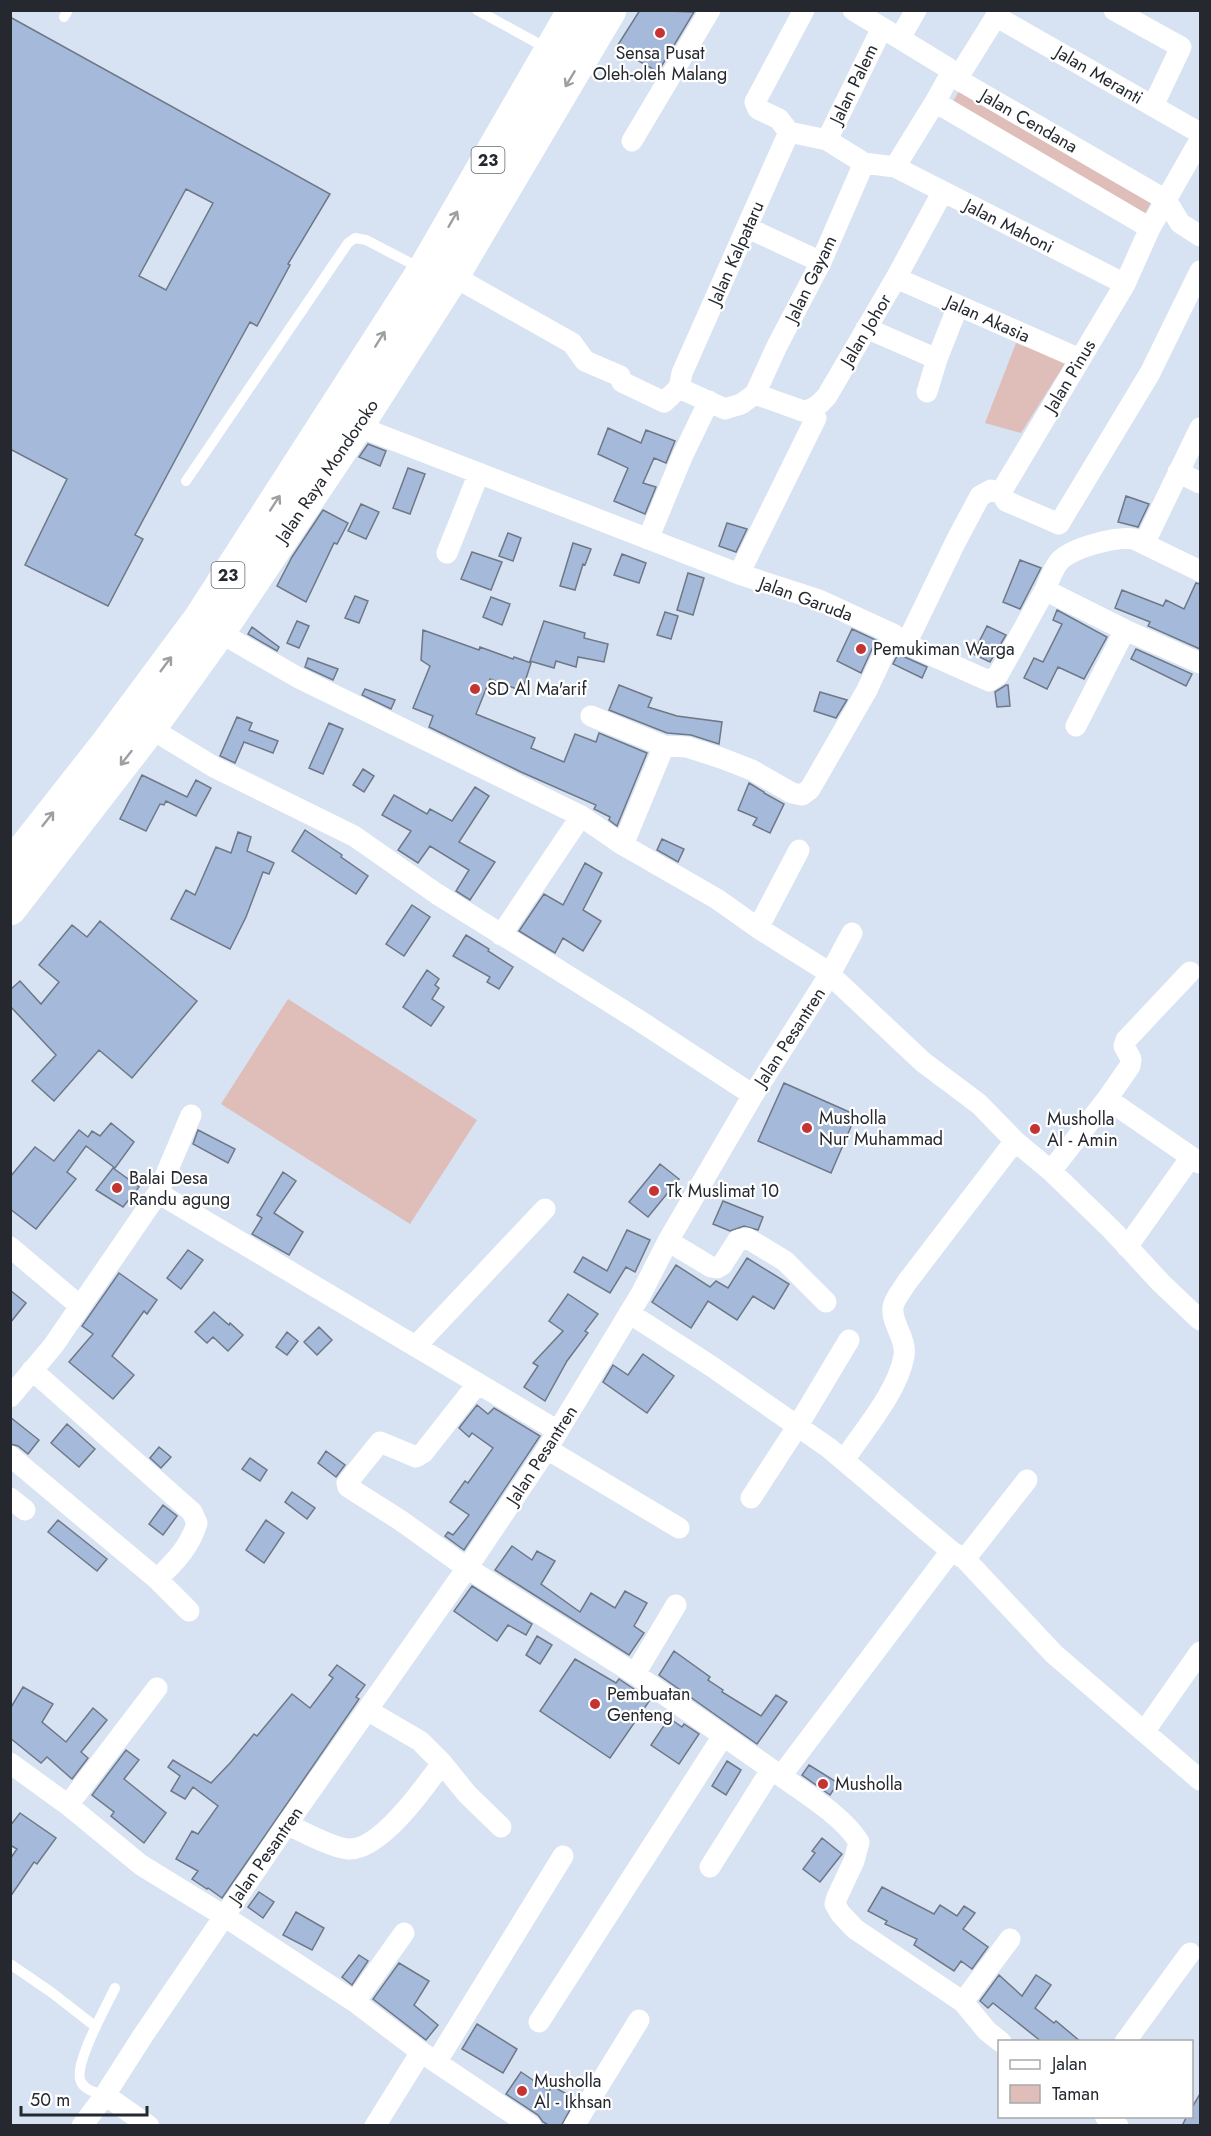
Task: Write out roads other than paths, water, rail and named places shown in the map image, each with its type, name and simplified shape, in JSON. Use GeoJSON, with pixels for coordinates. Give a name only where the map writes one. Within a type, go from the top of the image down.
{"type":"FeatureCollection","features":[{"type":"Feature","properties":{"kind":"highway","name":"Jalan Raya Mondoroko"},"geometry":{"type":"LineString","coordinates":[[10,909],[150,728],[219,632],[357,426],[439,277],[551,50],[574,10]]}},
{"type":"Feature","properties":{"kind":"highway","name":"Jalan Raya Mondoroko"},"geometry":{"type":"LineString","coordinates":[[10,867],[113,736],[201,617],[301,464],[439,277],[610,10]]}},
{"type":"Feature","properties":{"kind":"street"},"geometry":{"type":"LineString","coordinates":[[804,10],[755,102],[758,109],[778,119],[789,132],[827,140],[864,162]]}},
{"type":"Feature","properties":{"kind":"street","name":"Jalan Cendana"},"geometry":{"type":"LineString","coordinates":[[853,10],[948,68],[954,77],[1166,200],[1180,223],[1200,236]]}},
{"type":"Feature","properties":{"kind":"street","name":"Jalan Palem"},"geometry":{"type":"LineString","coordinates":[[827,140],[891,33],[916,10]]}},
{"type":"Feature","properties":{"kind":"street"},"geometry":{"type":"LineString","coordinates":[[1114,10],[1181,47],[1153,105]]}},
{"type":"Feature","properties":{"kind":"street"},"geometry":{"type":"LineString","coordinates":[[632,141],[710,11]]}},
{"type":"Feature","properties":{"kind":"street"},"geometry":{"type":"LineString","coordinates":[[895,167],[935,102],[999,14]]}},
{"type":"Feature","properties":{"kind":"street","name":"Jalan Meranti"},"geometry":{"type":"LineString","coordinates":[[999,14],[1200,133]]}},
{"type":"Feature","properties":{"kind":"street"},"geometry":{"type":"LineString","coordinates":[[935,102],[1149,228]]}},
{"type":"Feature","properties":{"kind":"street","name":"Jalan Kalpataru"},"geometry":{"type":"LineString","coordinates":[[681,380],[789,132]]}},
{"type":"Feature","properties":{"kind":"street","name":"Jalan Pinus"},"geometry":{"type":"LineString","coordinates":[[1002,494],[1125,284],[1149,228],[1200,140]]}},
{"type":"Feature","properties":{"kind":"street","name":"Jalan Mahoni"},"geometry":{"type":"LineString","coordinates":[[864,162],[895,167],[942,193],[1125,284]]}},
{"type":"Feature","properties":{"kind":"street","name":"Jalan Gayam"},"geometry":{"type":"LineString","coordinates":[[754,394],[821,262],[864,162]]}},
{"type":"Feature","properties":{"kind":"street","name":"Jalan Johor"},"geometry":{"type":"LineString","coordinates":[[754,394],[803,411],[810,411],[820,404],[827,396],[896,278],[942,193]]}},
{"type":"Feature","properties":{"kind":"street"},"geometry":{"type":"LineString","coordinates":[[748,228],[821,262]]}},
{"type":"Feature","properties":{"kind":"street"},"geometry":{"type":"LineString","coordinates":[[591,716],[664,746],[687,747],[721,758],[752,771],[792,793],[802,795],[810,789],[863,697],[900,639],[980,496],[991,490],[1002,494],[1006,501],[1059,524],[1150,373],[1200,271]]}},
{"type":"Feature","properties":{"kind":"street"},"geometry":{"type":"LineString","coordinates":[[439,277],[572,343],[585,360],[620,376],[622,382],[664,402],[681,380],[709,401],[725,409],[741,404],[754,394]]}},
{"type":"Feature","properties":{"kind":"street","name":"Jalan Akasia"},"geometry":{"type":"LineString","coordinates":[[896,278],[1080,358]]}},
{"type":"Feature","properties":{"kind":"street"},"geometry":{"type":"LineString","coordinates":[[927,392],[958,306]]}},
{"type":"Feature","properties":{"kind":"street"},"geometry":{"type":"LineString","coordinates":[[866,328],[937,359]]}},
{"type":"Feature","properties":{"kind":"street"},"geometry":{"type":"LineString","coordinates":[[648,539],[682,457],[709,401]]}},
{"type":"Feature","properties":{"kind":"street"},"geometry":{"type":"LineString","coordinates":[[739,574],[816,418]]}},
{"type":"Feature","properties":{"kind":"street","name":"Jalan Garuda"},"geometry":{"type":"LineString","coordinates":[[357,426],[739,574],[819,600],[989,681],[998,675],[1045,590]]}},
{"type":"Feature","properties":{"kind":"street"},"geometry":{"type":"LineString","coordinates":[[1144,544],[1200,428]]}},
{"type":"Feature","properties":{"kind":"street"},"geometry":{"type":"LineString","coordinates":[[1178,472],[1200,483]]}},
{"type":"Feature","properties":{"kind":"street"},"geometry":{"type":"LineString","coordinates":[[447,553],[479,474]]}},
{"type":"Feature","properties":{"kind":"street"},"geometry":{"type":"LineString","coordinates":[[1200,571],[1134,539],[1123,537],[1084,547],[1059,561],[1045,590],[1125,630],[1200,663]]}},
{"type":"Feature","properties":{"kind":"street"},"geometry":{"type":"LineString","coordinates":[[1077,726],[1125,630]]}},
{"type":"Feature","properties":{"kind":"street"},"geometry":{"type":"LineString","coordinates":[[219,632],[297,677],[581,816],[623,845],[717,899],[821,968],[923,1062],[979,1104],[1127,1246],[1200,1320]]}},
{"type":"Feature","properties":{"kind":"street"},"geometry":{"type":"LineString","coordinates":[[150,728],[214,767],[354,836],[437,894],[742,1087]]}},
{"type":"Feature","properties":{"kind":"street"},"geometry":{"type":"LineString","coordinates":[[623,845],[664,746]]}},
{"type":"Feature","properties":{"kind":"street"},"geometry":{"type":"LineString","coordinates":[[501,935],[581,816]]}},
{"type":"Feature","properties":{"kind":"street"},"geometry":{"type":"LineString","coordinates":[[758,928],[799,850]]}},
{"type":"Feature","properties":{"kind":"street","name":"Jalan Pesantren"},"geometry":{"type":"LineString","coordinates":[[82,2126],[287,1824],[468,1568],[553,1440],[629,1313],[668,1241],[742,1087],[821,968],[852,933]]}},
{"type":"Feature","properties":{"kind":"street"},"geometry":{"type":"LineString","coordinates":[[1051,1172],[1130,1066],[1131,1059],[1124,1046],[1126,1040],[1190,972]]}},
{"type":"Feature","properties":{"kind":"street"},"geometry":{"type":"LineString","coordinates":[[1107,1099],[1196,1160],[1127,1246]]}},
{"type":"Feature","properties":{"kind":"street"},"geometry":{"type":"LineString","coordinates":[[10,1397],[53,1346],[158,1193],[190,1115]]}},
{"type":"Feature","properties":{"kind":"street"},"geometry":{"type":"LineString","coordinates":[[844,1460],[890,1391],[901,1368],[904,1341],[895,1321],[893,1306],[907,1282],[1015,1141]]}},
{"type":"Feature","properties":{"kind":"street"},"geometry":{"type":"LineString","coordinates":[[158,1193],[478,1383],[553,1440],[679,1528]]}},
{"type":"Feature","properties":{"kind":"street"},"geometry":{"type":"LineString","coordinates":[[416,1346],[545,1209]]}},
{"type":"Feature","properties":{"kind":"street"},"geometry":{"type":"LineString","coordinates":[[668,1241],[711,1267],[717,1268],[722,1265],[738,1240],[747,1238],[785,1261],[826,1302]]}},
{"type":"Feature","properties":{"kind":"street"},"geometry":{"type":"LineString","coordinates":[[10,1247],[80,1306]]}},
{"type":"Feature","properties":{"kind":"street"},"geometry":{"type":"LineString","coordinates":[[629,1313],[711,1366],[844,1460],[958,1555],[1054,1654],[1200,1780]]}},
{"type":"Feature","properties":{"kind":"street"},"geometry":{"type":"LineString","coordinates":[[751,1498],[849,1340]]}},
{"type":"Feature","properties":{"kind":"street"},"geometry":{"type":"LineString","coordinates":[[32,1370],[192,1512],[197,1523],[193,1537],[176,1561],[157,1579]]}},
{"type":"Feature","properties":{"kind":"street"},"geometry":{"type":"LineString","coordinates":[[478,1383],[423,1453],[416,1457],[409,1456],[380,1442],[347,1483],[351,1490],[400,1520],[468,1568],[635,1674],[776,1773],[854,1833],[859,1842],[854,1861],[835,1904],[840,1913],[855,1929],[963,2002],[987,2031],[998,2040]]}},
{"type":"Feature","properties":{"kind":"street"},"geometry":{"type":"LineString","coordinates":[[10,1456],[157,1579],[189,1611]]}},
{"type":"Feature","properties":{"kind":"street"},"geometry":{"type":"LineString","coordinates":[[710,1867],[776,1773],[958,1555],[1027,1480]]}},
{"type":"Feature","properties":{"kind":"street"},"geometry":{"type":"LineString","coordinates":[[635,1674],[676,1605]]}},
{"type":"Feature","properties":{"kind":"street"},"geometry":{"type":"LineString","coordinates":[[1144,1732],[1200,1652]]}},
{"type":"Feature","properties":{"kind":"street"},"geometry":{"type":"LineString","coordinates":[[68,1805],[157,1688]]}},
{"type":"Feature","properties":{"kind":"street"},"geometry":{"type":"LineString","coordinates":[[368,1710],[420,1741],[442,1763],[467,1794],[501,1827]]}},
{"type":"Feature","properties":{"kind":"street"},"geometry":{"type":"LineString","coordinates":[[539,2022],[723,1736]]}},
{"type":"Feature","properties":{"kind":"street"},"geometry":{"type":"LineString","coordinates":[[10,1763],[68,1805],[141,1865],[355,2002],[429,2057],[531,2126]]}},
{"type":"Feature","properties":{"kind":"street"},"geometry":{"type":"LineString","coordinates":[[287,1824],[347,1849],[358,1847],[367,1843],[414,1803],[442,1763]]}},
{"type":"Feature","properties":{"kind":"street"},"geometry":{"type":"LineString","coordinates":[[375,2126],[429,2057],[562,1856]]}},
{"type":"Feature","properties":{"kind":"street"},"geometry":{"type":"LineString","coordinates":[[355,2002],[404,1933]]}},
{"type":"Feature","properties":{"kind":"street"},"geometry":{"type":"LineString","coordinates":[[963,2002],[1010,1939]]}},
{"type":"Feature","properties":{"kind":"street"},"geometry":{"type":"LineString","coordinates":[[1126,2040],[1190,1953]]}},
{"type":"Feature","properties":{"kind":"street"},"geometry":{"type":"LineString","coordinates":[[574,2126],[639,2020]]}},
{"type":"Feature","properties":{"kind":"street"},"geometry":{"type":"LineString","coordinates":[[105,2095],[149,2126]]}},
{"type":"Feature","properties":{"kind":"lane"},"geometry":{"type":"LineString","coordinates":[[477,10],[551,50]]}},
{"type":"Feature","properties":{"kind":"lane"},"geometry":{"type":"LineString","coordinates":[[186,481],[348,243],[355,238],[366,240],[439,277]]}},
{"type":"Feature","properties":{"kind":"lane"},"geometry":{"type":"LineString","coordinates":[[10,1964],[96,2027]]}},
{"type":"Feature","properties":{"kind":"lane"},"geometry":{"type":"LineString","coordinates":[[105,2095],[88,2090],[79,2076],[87,2045],[115,1988]]}},
{"type":"Feature","properties":{"kind":"place","name":"Sensa Pusat Oleh-oleh Malang"},"geometry":{"type":"Point","coordinates":[660,33]}},
{"type":"Feature","properties":{"kind":"place","name":"Pemukiman Warga"},"geometry":{"type":"Point","coordinates":[861,649]}},
{"type":"Feature","properties":{"kind":"place","name":"SD Al Ma'arif"},"geometry":{"type":"Point","coordinates":[475,689]}},
{"type":"Feature","properties":{"kind":"place","name":"Musholla Nur Muhammad"},"geometry":{"type":"Point","coordinates":[807,1128]}},
{"type":"Feature","properties":{"kind":"place","name":"Musholla Al - Amin"},"geometry":{"type":"Point","coordinates":[1035,1129]}},
{"type":"Feature","properties":{"kind":"place","name":"Balai Desa Randu agung"},"geometry":{"type":"Point","coordinates":[117,1188]}},
{"type":"Feature","properties":{"kind":"place","name":"Tk Muslimat 10"},"geometry":{"type":"Point","coordinates":[654,1191]}},
{"type":"Feature","properties":{"kind":"place","name":"Pembuatan Genteng"},"geometry":{"type":"Point","coordinates":[595,1704]}},
{"type":"Feature","properties":{"kind":"place","name":"Musholla"},"geometry":{"type":"Point","coordinates":[823,1784]}},
{"type":"Feature","properties":{"kind":"place","name":"Musholla Al - Ikhsan"},"geometry":{"type":"Point","coordinates":[522,2091]}}]}
